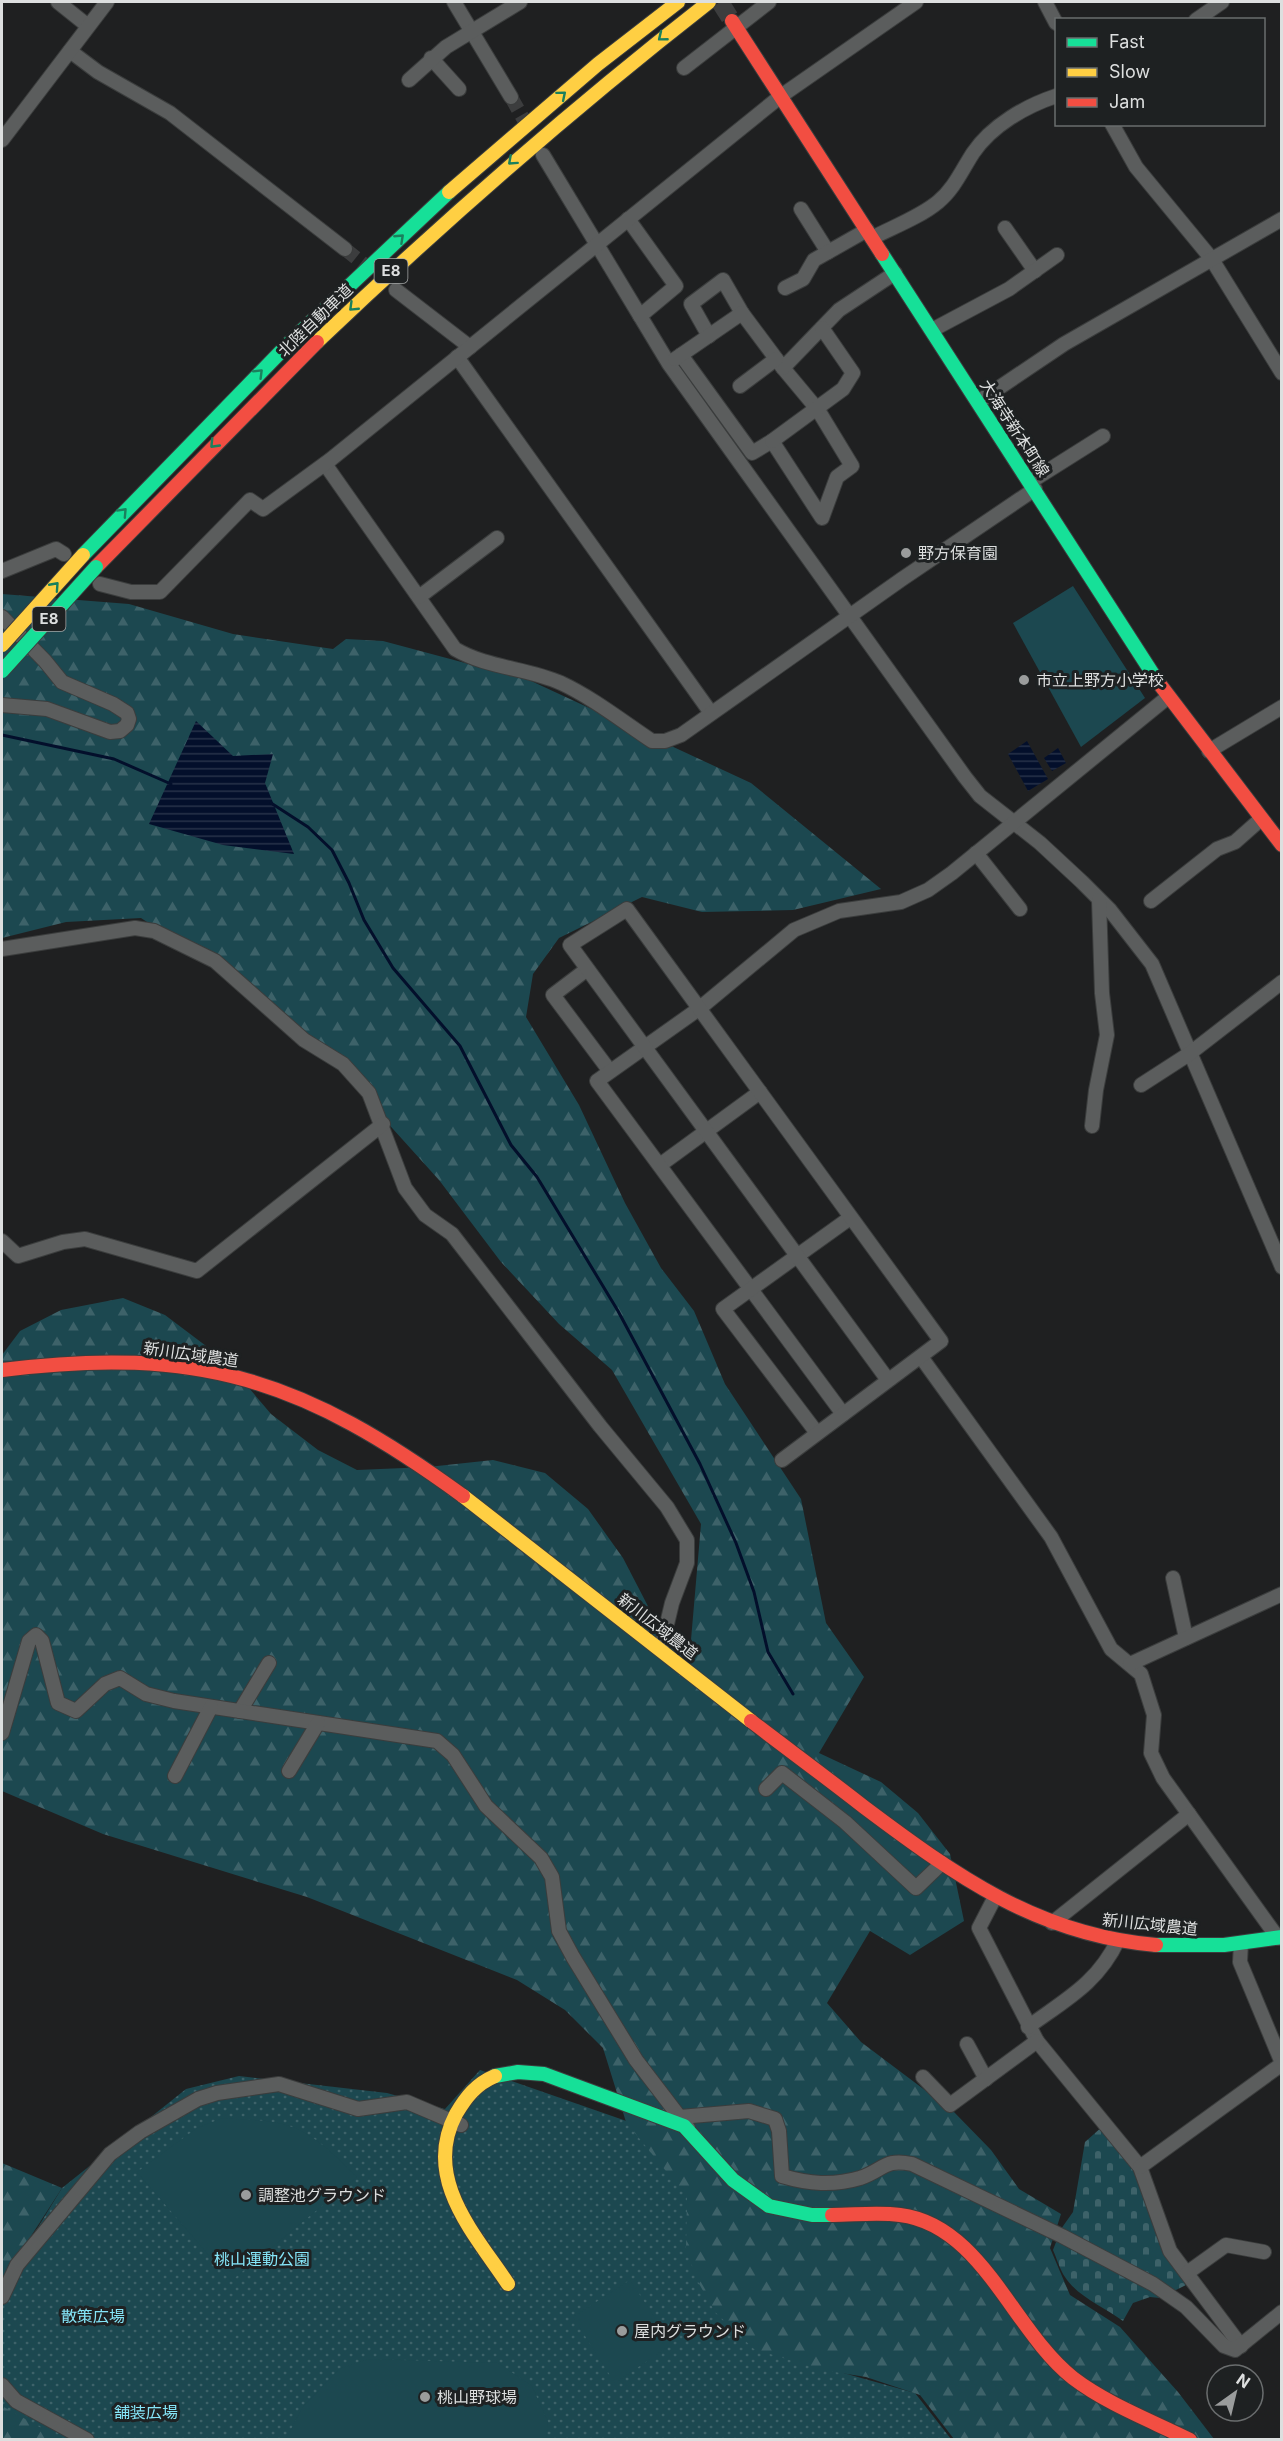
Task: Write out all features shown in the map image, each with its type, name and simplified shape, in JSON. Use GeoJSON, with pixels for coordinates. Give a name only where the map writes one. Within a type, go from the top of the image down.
{"type":"FeatureCollection","features":[{"type":"Feature","properties":{"kind":"main road","name":"北陸自動車道"},"geometry":{"type":"LineString","coordinates":[[2,645],[83,555],[218,414],[372,263],[521,129],[678,2]]}},
{"type":"Feature","properties":{"kind":"main road","name":"北陸自動車道"},"geometry":{"type":"LineString","coordinates":[[2,672],[96,567],[242,415],[387,275],[531,144],[709,2]]}},
{"type":"Feature","properties":{"kind":"main road","name":"大海寺新本町線"},"geometry":{"type":"LineString","coordinates":[[734,24],[1168,697],[1281,845]]}},
{"type":"Feature","properties":{"kind":"main road","name":"新川広域農道"},"geometry":{"type":"LineString","coordinates":[[2,1370],[63,1361],[156,1362],[226,1373],[273,1387],[305,1400],[420,1464],[822,1775],[942,1863],[995,1897],[1052,1923],[1118,1940],[1185,1946],[1280,1940]]}},
{"type":"Feature","properties":{"kind":"main road"},"geometry":{"type":"LineString","coordinates":[[512,2279],[461,2190],[455,2169],[456,2122],[483,2094],[502,2086],[521,2082],[542,2084],[701,2147],[733,2180],[769,2206],[813,2215],[901,2215],[936,2226],[966,2248],[1044,2350],[1073,2378],[1110,2400],[1190,2439]]}},
{"type":"Feature","properties":{"kind":"street"},"geometry":{"type":"LineString","coordinates":[[58,2],[88,26]]}},
{"type":"Feature","properties":{"kind":"street"},"geometry":{"type":"LineString","coordinates":[[2,140],[107,2]]}},
{"type":"Feature","properties":{"kind":"street"},"geometry":{"type":"LineString","coordinates":[[454,2],[511,97]]}},
{"type":"Feature","properties":{"kind":"street"},"geometry":{"type":"LineString","coordinates":[[409,80],[431,58],[472,30],[520,2]]}},
{"type":"Feature","properties":{"kind":"street"},"geometry":{"type":"LineString","coordinates":[[684,68],[734,24],[769,2]]}},
{"type":"Feature","properties":{"kind":"street"},"geometry":{"type":"LineString","coordinates":[[100,584],[131,591],[160,592],[250,500],[263,509],[325,464],[780,96],[916,2]]}},
{"type":"Feature","properties":{"kind":"street"},"geometry":{"type":"LineString","coordinates":[[1044,2],[1055,21]]}},
{"type":"Feature","properties":{"kind":"street"},"geometry":{"type":"LineString","coordinates":[[1201,18],[1219,10]]}},
{"type":"Feature","properties":{"kind":"street"},"geometry":{"type":"LineString","coordinates":[[70,51],[98,72],[170,113],[345,249]]}},
{"type":"Feature","properties":{"kind":"street"},"geometry":{"type":"LineString","coordinates":[[431,58],[459,89]]}},
{"type":"Feature","properties":{"kind":"street"},"geometry":{"type":"LineString","coordinates":[[785,288],[803,279],[814,260],[828,252],[937,203],[950,190],[975,150],[989,135],[1022,110],[1055,96]]}},
{"type":"Feature","properties":{"kind":"street"},"geometry":{"type":"LineString","coordinates":[[1113,126],[1136,167],[1211,258],[1281,373]]}},
{"type":"Feature","properties":{"kind":"street"},"geometry":{"type":"LineString","coordinates":[[543,155],[669,364],[965,777],[980,796],[1040,843],[1099,900],[1152,964],[1281,1267]]}},
{"type":"Feature","properties":{"kind":"street"},"geometry":{"type":"LineString","coordinates":[[801,209],[828,252]]}},
{"type":"Feature","properties":{"kind":"street"},"geometry":{"type":"LineString","coordinates":[[628,219],[676,286],[640,316]]}},
{"type":"Feature","properties":{"kind":"street"},"geometry":{"type":"LineString","coordinates":[[978,402],[1064,344],[1281,219]]}},
{"type":"Feature","properties":{"kind":"street"},"geometry":{"type":"LineString","coordinates":[[1005,228],[1035,271]]}},
{"type":"Feature","properties":{"kind":"street"},"geometry":{"type":"LineString","coordinates":[[932,330],[1009,289],[1057,255]]}},
{"type":"Feature","properties":{"kind":"street"},"geometry":{"type":"LineString","coordinates":[[740,386],[780,363],[822,328],[839,310],[895,273]]}},
{"type":"Feature","properties":{"kind":"street"},"geometry":{"type":"LineString","coordinates":[[709,336],[691,304],[723,280],[742,313],[818,410],[852,466],[837,477],[822,518],[772,441]]}},
{"type":"Feature","properties":{"kind":"street"},"geometry":{"type":"LineString","coordinates":[[396,290],[470,347]]}},
{"type":"Feature","properties":{"kind":"street"},"geometry":{"type":"LineString","coordinates":[[669,364],[742,313]]}},
{"type":"Feature","properties":{"kind":"street"},"geometry":{"type":"LineString","coordinates":[[681,355],[752,453],[818,410],[843,389],[854,373],[822,328]]}},
{"type":"Feature","properties":{"kind":"street"},"geometry":{"type":"LineString","coordinates":[[457,357],[711,713]]}},
{"type":"Feature","properties":{"kind":"street"},"geometry":{"type":"LineString","coordinates":[[325,464],[455,649],[469,657],[519,669],[561,683],[652,741],[664,741],[681,735],[1103,436]]}},
{"type":"Feature","properties":{"kind":"street"},"geometry":{"type":"LineString","coordinates":[[419,597],[497,538]]}},
{"type":"Feature","properties":{"kind":"street"},"geometry":{"type":"LineString","coordinates":[[2,571],[56,549],[64,554]]}},
{"type":"Feature","properties":{"kind":"street"},"geometry":{"type":"LineString","coordinates":[[2,617],[45,660],[62,682],[113,704],[127,713],[129,719],[127,725],[120,730],[110,732],[47,709],[2,705]]}},
{"type":"Feature","properties":{"kind":"street"},"geometry":{"type":"LineString","coordinates":[[843,1414],[597,1081],[609,1070],[645,1048],[700,1008],[794,930],[840,911],[901,902],[928,890],[1168,697]]}},
{"type":"Feature","properties":{"kind":"street"},"geometry":{"type":"LineString","coordinates":[[1209,751],[1281,707]]}},
{"type":"Feature","properties":{"kind":"street"},"geometry":{"type":"LineString","coordinates":[[1151,901],[1217,849],[1235,842],[1261,819]]}},
{"type":"Feature","properties":{"kind":"street"},"geometry":{"type":"LineString","coordinates":[[976,853],[1020,909]]}},
{"type":"Feature","properties":{"kind":"street"},"geometry":{"type":"LineString","coordinates":[[1092,1126],[1096,1090],[1107,1035],[1102,993],[1099,900]]}},
{"type":"Feature","properties":{"kind":"street"},"geometry":{"type":"LineString","coordinates":[[782,1460],[941,1341],[627,909],[570,945],[586,970],[888,1380]]}},
{"type":"Feature","properties":{"kind":"street"},"geometry":{"type":"LineString","coordinates":[[2,949],[135,928],[154,931],[215,961],[297,1034],[343,1064],[369,1093],[383,1124],[405,1188],[425,1215],[452,1234],[600,1426],[667,1507],[687,1540],[687,1563],[672,1603],[661,1649]]}},
{"type":"Feature","properties":{"kind":"street"},"geometry":{"type":"LineString","coordinates":[[586,970],[553,994],[609,1070]]}},
{"type":"Feature","properties":{"kind":"street"},"geometry":{"type":"LineString","coordinates":[[1141,1085],[1189,1054],[1281,982]]}},
{"type":"Feature","properties":{"kind":"street"},"geometry":{"type":"LineString","coordinates":[[660,1165],[760,1092]]}},
{"type":"Feature","properties":{"kind":"street"},"geometry":{"type":"LineString","coordinates":[[2,1241],[18,1256],[63,1242],[85,1239],[197,1271],[383,1124]]}},
{"type":"Feature","properties":{"kind":"street"},"geometry":{"type":"LineString","coordinates":[[817,1433],[723,1310],[850,1218]]}},
{"type":"Feature","properties":{"kind":"street"},"geometry":{"type":"LineString","coordinates":[[921,1357],[1051,1537],[1111,1649],[1141,1674],[1154,1715],[1151,1753],[1162,1778],[1280,1940]]}},
{"type":"Feature","properties":{"kind":"street"},"geometry":{"type":"LineString","coordinates":[[1173,1578],[1186,1638]]}},
{"type":"Feature","properties":{"kind":"street"},"geometry":{"type":"LineString","coordinates":[[1130,1664],[1281,1594]]}},
{"type":"Feature","properties":{"kind":"street"},"geometry":{"type":"LineString","coordinates":[[2,1733],[29,1641],[36,1635],[42,1641],[58,1703],[76,1711],[105,1684],[120,1678],[146,1694],[211,1707],[437,1741],[453,1755],[486,1806],[541,1858],[552,1878],[560,1931],[573,1957],[636,2060],[701,2147]]}},
{"type":"Feature","properties":{"kind":"street"},"geometry":{"type":"LineString","coordinates":[[240,1711],[269,1663]]}},
{"type":"Feature","properties":{"kind":"street"},"geometry":{"type":"LineString","coordinates":[[175,1776],[211,1707]]}},
{"type":"Feature","properties":{"kind":"street"},"geometry":{"type":"LineString","coordinates":[[289,1770],[318,1722]]}},
{"type":"Feature","properties":{"kind":"street"},"geometry":{"type":"LineString","coordinates":[[766,1789],[782,1773],[845,1822],[916,1888],[942,1863]]}},
{"type":"Feature","properties":{"kind":"street"},"geometry":{"type":"LineString","coordinates":[[1052,1923],[1189,1814]]}},
{"type":"Feature","properties":{"kind":"street"},"geometry":{"type":"LineString","coordinates":[[995,1897],[979,1928],[1028,2027],[1140,2167],[1170,2251],[1215,2307],[1241,2346]]}},
{"type":"Feature","properties":{"kind":"street"},"geometry":{"type":"LineString","coordinates":[[1028,2027],[1092,1980],[1108,1961],[1118,1940]]}},
{"type":"Feature","properties":{"kind":"street"},"geometry":{"type":"LineString","coordinates":[[1140,2167],[1281,2063],[1240,1962],[1241,1943]]}},
{"type":"Feature","properties":{"kind":"street"},"geometry":{"type":"LineString","coordinates":[[923,2077],[950,2105],[1037,2041]]}},
{"type":"Feature","properties":{"kind":"street"},"geometry":{"type":"LineString","coordinates":[[967,2044],[986,2079]]}},
{"type":"Feature","properties":{"kind":"street"},"geometry":{"type":"LineString","coordinates":[[2,2296],[17,2265],[110,2154],[140,2132],[198,2099],[217,2093],[279,2084],[358,2109],[408,2102],[456,2122]]}},
{"type":"Feature","properties":{"kind":"street"},"geometry":{"type":"LineString","coordinates":[[680,2117],[749,2111],[775,2119],[779,2131],[782,2176],[806,2183],[833,2184],[862,2177],[895,2160],[912,2164],[996,2203],[1153,2284],[1186,2307],[1224,2346],[1235,2350],[1281,2312]]}},
{"type":"Feature","properties":{"kind":"street"},"geometry":{"type":"LineString","coordinates":[[1187,2273],[1226,2245],[1264,2252]]}},
{"type":"Feature","properties":{"kind":"street"},"geometry":{"type":"LineString","coordinates":[[2,2385],[16,2401],[87,2439]]}},
{"type":"Feature","properties":{"kind":"green space"},"geometry":{"type":"Polygon","coordinates":[[[1073,586],[1145,698],[1081,747],[1013,623],[1073,586]]]}},
{"type":"Feature","properties":{"kind":"green space"},"geometry":{"type":"Polygon","coordinates":[[[2,594],[129,604],[233,634],[333,649],[346,639],[383,641],[529,680],[751,783],[881,889],[793,910],[702,912],[642,897],[559,938],[533,974],[526,1017],[579,1105],[625,1203],[661,1268],[694,1311],[725,1384],[801,1499],[826,1623],[864,1677],[819,1753],[881,1782],[918,1813],[950,1854],[964,1921],[910,1955],[870,1931],[827,2003],[861,2042],[954,2112],[991,2150],[1019,2189],[1061,2214],[1050,2248],[1070,2295],[1120,2327],[1178,2392],[1214,2439],[954,2439],[920,2395],[866,2377],[822,2370],[754,2349],[715,2312],[697,2280],[686,2248],[687,2197],[626,2122],[603,2048],[565,2010],[517,1980],[307,1897],[103,1834],[2,1791],[2,1355],[20,1331],[61,1310],[123,1298],[165,1315],[226,1361],[271,1414],[318,1450],[357,1470],[428,1467],[493,1460],[545,1473],[588,1509],[623,1558],[651,1612],[689,1663],[701,1524],[612,1370],[559,1324],[501,1262],[439,1180],[338,1068],[247,988],[141,918],[66,922],[2,938],[2,594]]]}},
{"type":"Feature","properties":{"kind":"green space","name":"桃山運動公園"},"geometry":{"type":"Polygon","coordinates":[[[480,2070],[701,2147],[754,2348],[915,2393],[951,2439],[44,2439],[2,2411],[2,2286],[62,2188],[186,2089],[239,2076],[387,2093],[445,2109],[480,2070]]]}},
{"type":"Feature","properties":{"kind":"green space","name":"調整池グラウンド"},"geometry":{"type":"Polygon","coordinates":[[[223,2118],[257,2120],[290,2126],[321,2144],[357,2177],[231,2281],[137,2172],[197,2128],[223,2118]]]}},
{"type":"Feature","properties":{"kind":"green space"},"geometry":{"type":"Polygon","coordinates":[[[1103,2126],[1134,2170],[1169,2261],[1186,2285],[1160,2298],[1150,2297],[1133,2303],[1123,2321],[1084,2296],[1070,2284],[1053,2250],[1061,2229],[1073,2212],[1085,2142],[1103,2126]]]}},
{"type":"Feature","properties":{"kind":"green space"},"geometry":{"type":"Polygon","coordinates":[[[2,2163],[62,2188],[2,2281],[2,2163]]]}},
{"type":"Feature","properties":{"kind":"green space","name":"屋内グラウンド"},"geometry":{"type":"Polygon","coordinates":[[[630,2280],[672,2344],[615,2383],[573,2317],[630,2280]]]}},
{"type":"Feature","properties":{"kind":"green space","name":"桃山野球場"},"geometry":{"type":"Polygon","coordinates":[[[369,2359],[498,2363],[532,2386],[548,2422],[546,2439],[286,2439],[302,2408],[339,2369],[369,2359]]]}},
{"type":"Feature","properties":{"kind":"green space"},"geometry":{"type":"Polygon","coordinates":[[[2,2406],[61,2439],[2,2439],[2,2406]]]}},
{"type":"Feature","properties":{"kind":"shaded area"},"geometry":{"type":"Polygon","coordinates":[[[196,721],[233,756],[273,754],[265,783],[294,854],[223,845],[149,824],[196,721]]]}},
{"type":"Feature","properties":{"kind":"shaded area"},"geometry":{"type":"Polygon","coordinates":[[[1027,741],[1048,779],[1028,791],[1008,754],[1027,741]]]}},
{"type":"Feature","properties":{"kind":"shaded area"},"geometry":{"type":"Polygon","coordinates":[[[1058,748],[1066,763],[1052,771],[1044,758],[1058,748]]]}},
{"type":"Feature","properties":{"kind":"waterway"},"geometry":{"type":"LineString","coordinates":[[2,735],[114,759],[171,784]]}},
{"type":"Feature","properties":{"kind":"waterway"},"geometry":{"type":"LineString","coordinates":[[271,803],[308,827],[332,850],[364,920],[393,968],[460,1046],[511,1145],[537,1177],[618,1311],[700,1464],[736,1543],[754,1592],[768,1652],[793,1694]]}},
{"type":"Feature","properties":{"kind":"tunnel"},"geometry":{"type":"LineString","coordinates":[[720,2],[732,21]]}},
{"type":"Feature","properties":{"kind":"tunnel"},"geometry":{"type":"LineString","coordinates":[[511,97],[529,129]]}},
{"type":"Feature","properties":{"kind":"tunnel"},"geometry":{"type":"LineString","coordinates":[[345,249],[371,270]]}},
{"type":"Feature","properties":{"kind":"traffic: fast"},"geometry":{"type":"LineString","coordinates":[[83,555],[296,336],[449,192]]}},
{"type":"Feature","properties":{"kind":"traffic: fast"},"geometry":{"type":"LineString","coordinates":[[882,254],[1158,682]]}},
{"type":"Feature","properties":{"kind":"traffic: fast"},"geometry":{"type":"LineString","coordinates":[[2,671],[96,567]]}},
{"type":"Feature","properties":{"kind":"traffic: fast"},"geometry":{"type":"LineString","coordinates":[[1156,1945],[1224,1945],[1282,1937]]}},
{"type":"Feature","properties":{"kind":"traffic: fast"},"geometry":{"type":"LineString","coordinates":[[495,2076],[518,2072],[544,2074],[684,2126],[733,2180],[769,2206],[812,2215],[832,2215]]}},
{"type":"Feature","properties":{"kind":"traffic: slow"},"geometry":{"type":"LineString","coordinates":[[449,192],[598,64],[678,2]]}},
{"type":"Feature","properties":{"kind":"traffic: slow"},"geometry":{"type":"LineString","coordinates":[[317,342],[509,167],[709,2]]}},
{"type":"Feature","properties":{"kind":"traffic: slow"},"geometry":{"type":"LineString","coordinates":[[2,645],[83,555]]}},
{"type":"Feature","properties":{"kind":"traffic: slow"},"geometry":{"type":"LineString","coordinates":[[463,1496],[751,1721]]}},
{"type":"Feature","properties":{"kind":"traffic: slow"},"geometry":{"type":"LineString","coordinates":[[495,2076],[472,2092],[456,2114],[447,2138],[445,2160],[456,2204],[508,2284]]}},
{"type":"Feature","properties":{"kind":"traffic: jam"},"geometry":{"type":"LineString","coordinates":[[732,21],[882,254]]}},
{"type":"Feature","properties":{"kind":"traffic: jam"},"geometry":{"type":"LineString","coordinates":[[96,567],[317,342]]}},
{"type":"Feature","properties":{"kind":"traffic: jam"},"geometry":{"type":"LineString","coordinates":[[1158,682],[1282,845]]}},
{"type":"Feature","properties":{"kind":"traffic: jam"},"geometry":{"type":"LineString","coordinates":[[2,1370],[72,1363],[135,1363],[193,1368],[247,1380],[299,1399],[352,1424],[406,1456],[463,1496]]}},
{"type":"Feature","properties":{"kind":"traffic: jam"},"geometry":{"type":"LineString","coordinates":[[751,1721],[898,1832],[1000,1898],[1074,1929],[1113,1939],[1156,1945]]}},
{"type":"Feature","properties":{"kind":"traffic: jam"},"geometry":{"type":"LineString","coordinates":[[832,2215],[900,2215],[929,2223],[953,2238],[975,2259],[1032,2334],[1073,2378],[1115,2404],[1190,2440]]}},
{"type":"Feature","properties":{"kind":"place","name":"野方保育園"},"geometry":{"type":"Point","coordinates":[906,553]}},
{"type":"Feature","properties":{"kind":"place","name":"市立上野方小学校"},"geometry":{"type":"Point","coordinates":[1024,680]}},
{"type":"Feature","properties":{"kind":"place","name":"調整池グラウンド"},"geometry":{"type":"Point","coordinates":[246,2195]}},
{"type":"Feature","properties":{"kind":"place","name":"屋内グラウンド"},"geometry":{"type":"Point","coordinates":[622,2331]}},
{"type":"Feature","properties":{"kind":"place","name":"桃山野球場"},"geometry":{"type":"Point","coordinates":[425,2397]}},
{"type":"Feature","properties":{"kind":"park label","name":"散策広場"},"geometry":{"type":"Point","coordinates":[93,2316]}},
{"type":"Feature","properties":{"kind":"park label","name":"舗装広場"},"geometry":{"type":"Point","coordinates":[146,2412]}}]}
